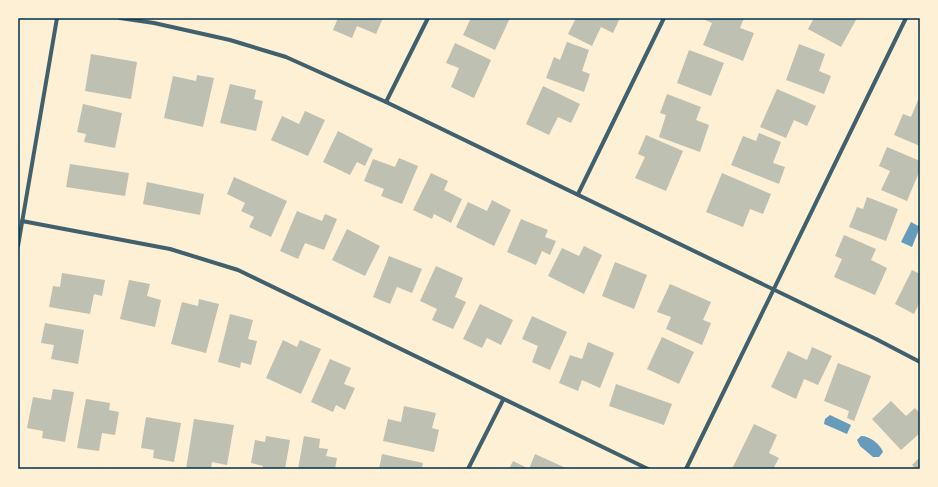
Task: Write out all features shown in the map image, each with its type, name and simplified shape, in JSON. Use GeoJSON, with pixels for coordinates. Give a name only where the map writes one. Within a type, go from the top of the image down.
{"type":"FeatureCollection","features":[{"type":"Feature","properties":{"kind":"street"},"geometry":{"type":"LineString","coordinates":[[18,246],[58,18]]}},
{"type":"Feature","properties":{"kind":"street"},"geometry":{"type":"LineString","coordinates":[[120,18],[154,23],[230,40],[279,55],[386,102],[876,339],[920,362]]}},
{"type":"Feature","properties":{"kind":"street"},"geometry":{"type":"LineString","coordinates":[[386,102],[428,18]]}},
{"type":"Feature","properties":{"kind":"street"},"geometry":{"type":"LineString","coordinates":[[578,194],[664,18]]}},
{"type":"Feature","properties":{"kind":"street"},"geometry":{"type":"LineString","coordinates":[[686,469],[906,18]]}},
{"type":"Feature","properties":{"kind":"street"},"geometry":{"type":"LineString","coordinates":[[22,221],[170,249],[238,270],[503,400],[648,469]]}},
{"type":"Feature","properties":{"kind":"street"},"geometry":{"type":"LineString","coordinates":[[468,469],[503,400]]}},
{"type":"Feature","properties":{"kind":"water"},"geometry":{"type":"Polygon","coordinates":[[[911,222],[920,227],[912,247],[901,242],[911,222]]]}},
{"type":"Feature","properties":{"kind":"water"},"geometry":{"type":"Polygon","coordinates":[[[830,415],[851,425],[847,434],[824,424],[825,419],[830,415]]]}},
{"type":"Feature","properties":{"kind":"water"},"geometry":{"type":"Polygon","coordinates":[[[861,436],[871,439],[880,446],[883,452],[879,457],[873,457],[860,446],[857,440],[861,436]]]}},
{"type":"Feature","properties":{"kind":"building"},"geometry":{"type":"Polygon","coordinates":[[[338,18],[383,18],[376,34],[357,26],[352,38],[333,30],[338,18]]]}},
{"type":"Feature","properties":{"kind":"building"},"geometry":{"type":"Polygon","coordinates":[[[471,18],[510,18],[495,50],[463,35],[471,18]]]}},
{"type":"Feature","properties":{"kind":"building"},"geometry":{"type":"Polygon","coordinates":[[[576,18],[620,18],[613,33],[601,27],[592,46],[568,34],[576,18]]]}},
{"type":"Feature","properties":{"kind":"building"},"geometry":{"type":"Polygon","coordinates":[[[744,18],[740,28],[754,33],[743,61],[703,45],[712,23],[703,19],[744,18]]]}},
{"type":"Feature","properties":{"kind":"building"},"geometry":{"type":"Polygon","coordinates":[[[814,18],[857,18],[841,47],[808,29],[814,18]]]}},
{"type":"Feature","properties":{"kind":"building"},"geometry":{"type":"Polygon","coordinates":[[[567,42],[589,50],[582,71],[590,74],[584,92],[546,78],[554,57],[560,60],[567,42]]]}},
{"type":"Feature","properties":{"kind":"building"},"geometry":{"type":"Polygon","coordinates":[[[455,43],[491,60],[474,98],[451,87],[459,68],[446,63],[455,43]]]}},
{"type":"Feature","properties":{"kind":"building"},"geometry":{"type":"Polygon","coordinates":[[[799,44],[825,54],[819,71],[831,76],[824,94],[786,80],[799,44]]]}},
{"type":"Feature","properties":{"kind":"building"},"geometry":{"type":"Polygon","coordinates":[[[689,50],[724,63],[711,96],[677,83],[689,50]]]}},
{"type":"Feature","properties":{"kind":"building"},"geometry":{"type":"Polygon","coordinates":[[[91,54],[137,62],[131,99],[85,91],[91,54]]]}},
{"type":"Feature","properties":{"kind":"building"},"geometry":{"type":"Polygon","coordinates":[[[197,75],[214,78],[203,127],[164,118],[173,76],[196,81],[197,75]]]}},
{"type":"Feature","properties":{"kind":"building"},"geometry":{"type":"Polygon","coordinates":[[[230,84],[256,90],[254,99],[263,101],[256,131],[220,123],[230,84]]]}},
{"type":"Feature","properties":{"kind":"building"},"geometry":{"type":"Polygon","coordinates":[[[543,86],[580,104],[571,123],[558,117],[549,135],[526,124],[543,86]]]}},
{"type":"Feature","properties":{"kind":"building"},"geometry":{"type":"Polygon","coordinates":[[[777,89],[816,106],[807,126],[794,120],[786,138],[760,127],[777,89]]]}},
{"type":"Feature","properties":{"kind":"building"},"geometry":{"type":"Polygon","coordinates":[[[667,94],[701,107],[696,120],[709,125],[700,152],[659,137],[666,115],[660,113],[667,94]]]}},
{"type":"Feature","properties":{"kind":"building"},"geometry":{"type":"Polygon","coordinates":[[[918,100],[920,101],[920,146],[894,135],[903,114],[911,117],[918,100]]]}},
{"type":"Feature","properties":{"kind":"building"},"geometry":{"type":"Polygon","coordinates":[[[83,104],[122,113],[115,148],[84,142],[86,134],[77,132],[83,104]]]}},
{"type":"Feature","properties":{"kind":"building"},"geometry":{"type":"Polygon","coordinates":[[[305,111],[325,120],[308,156],[271,140],[282,116],[299,124],[305,111]]]}},
{"type":"Feature","properties":{"kind":"building"},"geometry":{"type":"Polygon","coordinates":[[[338,131],[373,149],[365,166],[357,162],[350,175],[323,162],[338,131]]]}},
{"type":"Feature","properties":{"kind":"building"},"geometry":{"type":"Polygon","coordinates":[[[759,133],[781,142],[773,163],[785,167],[779,184],[731,165],[743,136],[756,141],[759,133]]]}},
{"type":"Feature","properties":{"kind":"building"},"geometry":{"type":"Polygon","coordinates":[[[646,135],[683,151],[666,191],[635,178],[645,157],[638,154],[646,135]]]}},
{"type":"Feature","properties":{"kind":"building"},"geometry":{"type":"Polygon","coordinates":[[[887,147],[920,161],[920,170],[907,201],[881,190],[890,171],[879,166],[887,147]]]}},
{"type":"Feature","properties":{"kind":"building"},"geometry":{"type":"Polygon","coordinates":[[[399,158],[418,166],[402,204],[381,196],[384,189],[364,181],[373,159],[395,167],[399,158]]]}},
{"type":"Feature","properties":{"kind":"building"},"geometry":{"type":"Polygon","coordinates":[[[70,164],[129,173],[125,196],[66,187],[70,164]]]}},
{"type":"Feature","properties":{"kind":"building"},"geometry":{"type":"Polygon","coordinates":[[[431,173],[448,181],[444,190],[462,199],[451,223],[434,214],[432,219],[413,210],[431,173]]]}},
{"type":"Feature","properties":{"kind":"building"},"geometry":{"type":"Polygon","coordinates":[[[722,173],[771,194],[763,214],[750,209],[743,227],[706,212],[722,173]]]}},
{"type":"Feature","properties":{"kind":"building"},"geometry":{"type":"Polygon","coordinates":[[[234,177],[287,201],[271,237],[249,227],[254,217],[241,211],[245,203],[227,194],[234,177]]]}},
{"type":"Feature","properties":{"kind":"building"},"geometry":{"type":"Polygon","coordinates":[[[147,182],[204,194],[200,215],[143,204],[147,182]]]}},
{"type":"Feature","properties":{"kind":"building"},"geometry":{"type":"Polygon","coordinates":[[[867,197],[898,209],[886,241],[849,227],[857,207],[863,209],[867,197]]]}},
{"type":"Feature","properties":{"kind":"building"},"geometry":{"type":"Polygon","coordinates":[[[492,200],[511,210],[494,246],[456,227],[468,202],[487,211],[492,200]]]}},
{"type":"Feature","properties":{"kind":"building"},"geometry":{"type":"Polygon","coordinates":[[[297,211],[322,221],[325,214],[337,219],[324,250],[305,243],[298,259],[280,251],[297,211]]]}},
{"type":"Feature","properties":{"kind":"building"},"geometry":{"type":"Polygon","coordinates":[[[521,219],[548,230],[545,237],[556,241],[550,255],[542,251],[536,265],[507,252],[521,219]]]}},
{"type":"Feature","properties":{"kind":"building"},"geometry":{"type":"Polygon","coordinates":[[[347,229],[380,246],[365,276],[332,260],[347,229]]]}},
{"type":"Feature","properties":{"kind":"building"},"geometry":{"type":"Polygon","coordinates":[[[844,235],[876,249],[871,260],[887,268],[875,295],[834,277],[842,259],[835,256],[844,235]]]}},
{"type":"Feature","properties":{"kind":"building"},"geometry":{"type":"Polygon","coordinates":[[[584,246],[602,255],[584,294],[548,276],[562,248],[579,256],[584,246]]]}},
{"type":"Feature","properties":{"kind":"building"},"geometry":{"type":"Polygon","coordinates":[[[389,256],[422,269],[412,293],[397,287],[390,304],[373,297],[389,256]]]}},
{"type":"Feature","properties":{"kind":"building"},"geometry":{"type":"Polygon","coordinates":[[[615,262],[647,275],[634,309],[602,296],[615,262]]]}},
{"type":"Feature","properties":{"kind":"building"},"geometry":{"type":"Polygon","coordinates":[[[436,266],[463,278],[455,297],[466,302],[453,329],[432,320],[437,309],[420,301],[436,266]]]}},
{"type":"Feature","properties":{"kind":"building"},"geometry":{"type":"Polygon","coordinates":[[[912,270],[920,274],[920,302],[914,314],[895,304],[912,270]]]}},
{"type":"Feature","properties":{"kind":"building"},"geometry":{"type":"Polygon","coordinates":[[[62,273],[105,280],[102,296],[94,294],[90,314],[49,307],[53,286],[60,287],[62,273]]]}},
{"type":"Feature","properties":{"kind":"building"},"geometry":{"type":"Polygon","coordinates":[[[129,280],[150,284],[147,296],[161,300],[155,327],[120,319],[129,280]]]}},
{"type":"Feature","properties":{"kind":"building"},"geometry":{"type":"Polygon","coordinates":[[[670,284],[711,302],[703,320],[711,323],[702,345],[666,329],[671,317],[657,312],[670,284]]]}},
{"type":"Feature","properties":{"kind":"building"},"geometry":{"type":"Polygon","coordinates":[[[199,299],[219,304],[206,353],[171,344],[182,302],[198,306],[199,299]]]}},
{"type":"Feature","properties":{"kind":"building"},"geometry":{"type":"Polygon","coordinates":[[[480,304],[513,320],[501,345],[487,338],[482,348],[463,339],[480,304]]]}},
{"type":"Feature","properties":{"kind":"building"},"geometry":{"type":"Polygon","coordinates":[[[230,314],[253,320],[248,339],[257,341],[251,365],[241,362],[240,368],[218,362],[230,314]]]}},
{"type":"Feature","properties":{"kind":"building"},"geometry":{"type":"Polygon","coordinates":[[[532,316],[567,332],[550,370],[532,362],[538,346],[522,339],[532,316]]]}},
{"type":"Feature","properties":{"kind":"building"},"geometry":{"type":"Polygon","coordinates":[[[45,323],[84,330],[78,364],[51,359],[54,345],[41,343],[45,323]]]}},
{"type":"Feature","properties":{"kind":"building"},"geometry":{"type":"Polygon","coordinates":[[[662,337],[694,352],[679,384],[647,369],[662,337]]]}},
{"type":"Feature","properties":{"kind":"building"},"geometry":{"type":"Polygon","coordinates":[[[283,340],[297,347],[300,340],[321,349],[301,394],[266,378],[283,340]]]}},
{"type":"Feature","properties":{"kind":"building"},"geometry":{"type":"Polygon","coordinates":[[[588,342],[614,353],[600,388],[582,380],[578,391],[559,383],[570,355],[582,359],[588,342]]]}},
{"type":"Feature","properties":{"kind":"building"},"geometry":{"type":"Polygon","coordinates":[[[812,347],[832,356],[818,385],[804,379],[796,399],[771,387],[788,351],[807,360],[812,347]]]}},
{"type":"Feature","properties":{"kind":"building"},"geometry":{"type":"Polygon","coordinates":[[[330,359],[351,368],[344,384],[355,388],[345,410],[336,405],[333,412],[311,402],[330,359]]]}},
{"type":"Feature","properties":{"kind":"building"},"geometry":{"type":"Polygon","coordinates":[[[838,363],[871,376],[854,421],[847,418],[849,411],[824,401],[838,363]]]}},
{"type":"Feature","properties":{"kind":"building"},"geometry":{"type":"Polygon","coordinates":[[[616,384],[672,404],[664,425],[609,406],[616,384]]]}},
{"type":"Feature","properties":{"kind":"building"},"geometry":{"type":"Polygon","coordinates":[[[53,389],[74,392],[65,442],[42,438],[43,431],[27,428],[33,397],[51,400],[53,389]]]}},
{"type":"Feature","properties":{"kind":"building"},"geometry":{"type":"Polygon","coordinates":[[[86,399],[110,403],[109,410],[119,412],[115,435],[102,433],[99,451],[77,448],[86,399]]]}},
{"type":"Feature","properties":{"kind":"building"},"geometry":{"type":"Polygon","coordinates":[[[891,401],[906,416],[915,408],[920,413],[920,433],[901,450],[872,419],[891,401]]]}},
{"type":"Feature","properties":{"kind":"building"},"geometry":{"type":"Polygon","coordinates":[[[404,406],[436,413],[432,428],[439,430],[434,452],[383,441],[388,419],[401,422],[404,406]]]}},
{"type":"Feature","properties":{"kind":"building"},"geometry":{"type":"Polygon","coordinates":[[[146,417],[181,423],[174,462],[153,458],[154,450],[141,448],[146,417]]]}},
{"type":"Feature","properties":{"kind":"building"},"geometry":{"type":"Polygon","coordinates":[[[194,419],[234,425],[227,465],[212,462],[211,469],[186,469],[194,419]]]}},
{"type":"Feature","properties":{"kind":"building"},"geometry":{"type":"Polygon","coordinates":[[[754,424],[777,435],[769,453],[779,458],[773,469],[732,469],[754,424]]]}},
{"type":"Feature","properties":{"kind":"building"},"geometry":{"type":"Polygon","coordinates":[[[266,436],[290,440],[285,469],[263,469],[263,466],[251,463],[255,440],[265,442],[266,436]]]}},
{"type":"Feature","properties":{"kind":"building"},"geometry":{"type":"Polygon","coordinates":[[[304,436],[320,439],[319,448],[328,449],[326,456],[337,458],[335,469],[298,469],[304,436]]]}},
{"type":"Feature","properties":{"kind":"building"},"geometry":{"type":"Polygon","coordinates":[[[382,454],[423,463],[422,469],[379,469],[382,454]]]}},
{"type":"Feature","properties":{"kind":"building"},"geometry":{"type":"Polygon","coordinates":[[[535,454],[568,469],[529,469],[535,454]]]}},
{"type":"Feature","properties":{"kind":"building"},"geometry":{"type":"Polygon","coordinates":[[[920,457],[920,469],[916,469],[912,465],[920,457]]]}},
{"type":"Feature","properties":{"kind":"building"},"geometry":{"type":"Polygon","coordinates":[[[513,461],[529,469],[509,469],[513,461]]]}}]}
